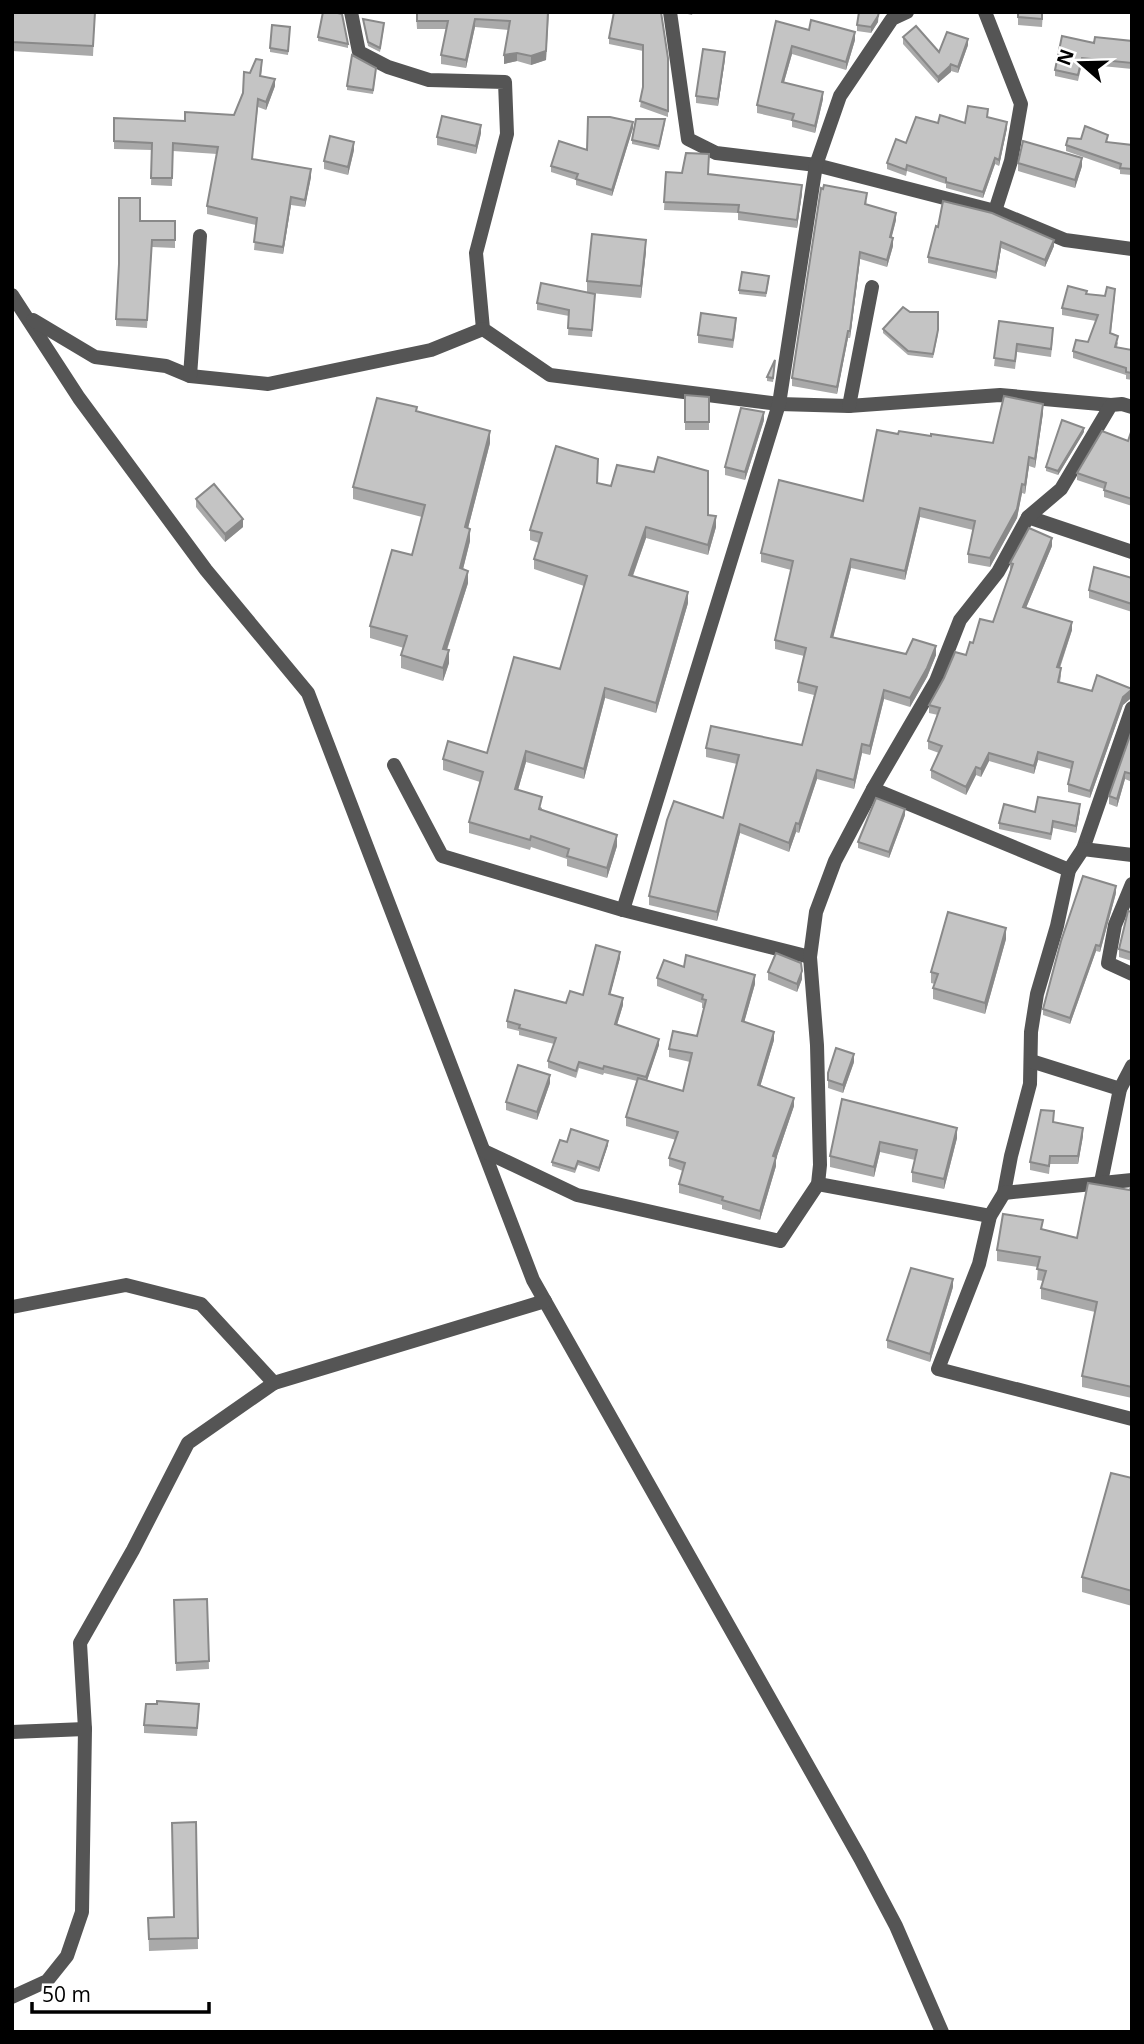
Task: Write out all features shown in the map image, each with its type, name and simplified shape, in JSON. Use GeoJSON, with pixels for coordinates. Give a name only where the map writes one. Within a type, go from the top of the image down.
{"type":"FeatureCollection","features":[{"type":"Feature","properties":{"kind":"street"},"geometry":{"type":"LineString","coordinates":[[351,12],[359,52],[387,67],[429,80],[505,82],[507,134],[476,253],[483,329]]}},
{"type":"Feature","properties":{"kind":"street"},"geometry":{"type":"LineString","coordinates":[[670,12],[688,139],[716,153],[816,165],[995,211],[1065,240],[1132,249]]}},
{"type":"Feature","properties":{"kind":"street"},"geometry":{"type":"LineString","coordinates":[[622,910],[779,404],[816,165],[840,96],[893,16],[907,12]]}},
{"type":"Feature","properties":{"kind":"street"},"geometry":{"type":"LineString","coordinates":[[985,12],[1021,104],[1011,161],[995,211]]}},
{"type":"Feature","properties":{"kind":"street"},"geometry":{"type":"LineString","coordinates":[[190,376],[200,236]]}},
{"type":"Feature","properties":{"kind":"street"},"geometry":{"type":"LineString","coordinates":[[849,406],[872,287]]}},
{"type":"Feature","properties":{"kind":"street"},"geometry":{"type":"LineString","coordinates":[[12,295],[29,317],[79,398],[206,570],[308,693],[533,1280],[860,1858],[896,1926],[942,2032]]}},
{"type":"Feature","properties":{"kind":"street"},"geometry":{"type":"LineString","coordinates":[[29,317],[95,356],[166,366],[190,376],[268,384],[431,350],[483,329]]}},
{"type":"Feature","properties":{"kind":"street"},"geometry":{"type":"LineString","coordinates":[[483,329],[550,375],[779,404],[849,406],[1000,395],[1132,407]]}},
{"type":"Feature","properties":{"kind":"street"},"geometry":{"type":"LineString","coordinates":[[484,1151],[577,1195],[780,1241],[818,1184],[820,1165],[817,1045],[810,957],[816,912],[835,861],[936,681],[960,620],[999,572],[1028,517],[1061,489],[1111,405]]}},
{"type":"Feature","properties":{"kind":"street"},"geometry":{"type":"LineString","coordinates":[[1028,517],[1132,552]]}},
{"type":"Feature","properties":{"kind":"street"},"geometry":{"type":"LineString","coordinates":[[1132,708],[1083,849],[1069,870],[1057,926],[1037,994],[1031,1032],[1030,1084],[1004,1194],[990,1216],[979,1264],[938,1369],[1132,1419]]}},
{"type":"Feature","properties":{"kind":"street"},"geometry":{"type":"LineString","coordinates":[[394,765],[442,856],[622,910],[810,957]]}},
{"type":"Feature","properties":{"kind":"street"},"geometry":{"type":"LineString","coordinates":[[873,789],[1069,870]]}},
{"type":"Feature","properties":{"kind":"street"},"geometry":{"type":"LineString","coordinates":[[1083,849],[1132,855]]}},
{"type":"Feature","properties":{"kind":"street"},"geometry":{"type":"LineString","coordinates":[[1132,884],[1115,925],[1108,963],[1132,974]]}},
{"type":"Feature","properties":{"kind":"street"},"geometry":{"type":"LineString","coordinates":[[1031,1061],[1120,1089]]}},
{"type":"Feature","properties":{"kind":"street"},"geometry":{"type":"LineString","coordinates":[[1101,1182],[1120,1089],[1132,1066]]}},
{"type":"Feature","properties":{"kind":"street"},"geometry":{"type":"LineString","coordinates":[[1004,1194],[1132,1180]]}},
{"type":"Feature","properties":{"kind":"street"},"geometry":{"type":"LineString","coordinates":[[818,1184],[990,1216]]}},
{"type":"Feature","properties":{"kind":"street"},"geometry":{"type":"LineString","coordinates":[[12,1307],[126,1285],[201,1304],[274,1383]]}},
{"type":"Feature","properties":{"kind":"street"},"geometry":{"type":"LineString","coordinates":[[12,1997],[47,1981],[54,1973],[67,1956],[82,1912],[85,1729],[80,1643],[133,1550],[188,1443],[274,1383],[545,1301]]}},
{"type":"Feature","properties":{"kind":"street"},"geometry":{"type":"LineString","coordinates":[[12,1732],[85,1729]]}},
{"type":"Feature","properties":{"kind":"building"},"geometry":{"type":"Polygon","coordinates":[[[12,12],[95,12],[93,46],[12,42],[12,12]]]}},
{"type":"Feature","properties":{"kind":"building"},"geometry":{"type":"Polygon","coordinates":[[[323,12],[342,14],[348,44],[318,37],[323,12]]]}},
{"type":"Feature","properties":{"kind":"building"},"geometry":{"type":"Polygon","coordinates":[[[417,12],[548,12],[546,51],[531,56],[517,53],[504,55],[510,21],[475,19],[466,60],[441,55],[448,21],[417,21],[417,12]]]}},
{"type":"Feature","properties":{"kind":"building"},"geometry":{"type":"Polygon","coordinates":[[[614,12],[661,12],[668,58],[668,111],[640,101],[643,87],[643,45],[609,38],[614,12]]]}},
{"type":"Feature","properties":{"kind":"building"},"geometry":{"type":"Polygon","coordinates":[[[859,12],[879,12],[871,27],[857,25],[859,12]]]}},
{"type":"Feature","properties":{"kind":"building"},"geometry":{"type":"Polygon","coordinates":[[[1018,12],[1042,12],[1042,19],[1018,17],[1018,12]]]}},
{"type":"Feature","properties":{"kind":"building"},"geometry":{"type":"Polygon","coordinates":[[[363,19],[384,23],[380,48],[368,42],[363,19]]]}},
{"type":"Feature","properties":{"kind":"building"},"geometry":{"type":"Polygon","coordinates":[[[811,20],[855,32],[846,62],[792,46],[782,82],[823,92],[815,126],[792,120],[794,114],[757,105],[776,21],[809,30],[811,20]]]}},
{"type":"Feature","properties":{"kind":"building"},"geometry":{"type":"Polygon","coordinates":[[[272,25],[290,27],[288,51],[270,48],[272,25]]]}},
{"type":"Feature","properties":{"kind":"building"},"geometry":{"type":"Polygon","coordinates":[[[916,26],[939,52],[947,32],[968,39],[958,67],[950,64],[938,77],[903,37],[916,26]]]}},
{"type":"Feature","properties":{"kind":"building"},"geometry":{"type":"Polygon","coordinates":[[[1062,36],[1094,43],[1095,37],[1132,41],[1132,63],[1082,58],[1078,75],[1055,70],[1062,36]]]}},
{"type":"Feature","properties":{"kind":"building"},"geometry":{"type":"Polygon","coordinates":[[[703,49],[725,52],[718,99],[696,96],[703,49]]]}},
{"type":"Feature","properties":{"kind":"building"},"geometry":{"type":"Polygon","coordinates":[[[352,55],[376,68],[373,90],[347,86],[352,55]]]}},
{"type":"Feature","properties":{"kind":"building"},"geometry":{"type":"Polygon","coordinates":[[[256,59],[262,60],[260,76],[275,79],[266,102],[258,99],[252,159],[311,169],[305,200],[291,197],[283,247],[254,242],[257,218],[207,206],[218,147],[173,143],[172,178],[151,178],[152,143],[114,141],[114,118],[185,121],[185,112],[234,115],[243,93],[244,72],[250,73],[256,59]]]}},
{"type":"Feature","properties":{"kind":"building"},"geometry":{"type":"Polygon","coordinates":[[[968,106],[988,109],[987,117],[1007,122],[999,160],[995,158],[983,192],[946,182],[946,178],[907,165],[906,170],[887,163],[896,139],[906,143],[916,117],[938,123],[940,115],[965,123],[968,106]]]}},
{"type":"Feature","properties":{"kind":"building"},"geometry":{"type":"Polygon","coordinates":[[[442,116],[481,125],[476,146],[437,137],[442,116]]]}},
{"type":"Feature","properties":{"kind":"building"},"geometry":{"type":"Polygon","coordinates":[[[588,117],[610,117],[633,122],[612,190],[576,179],[578,174],[551,166],[559,141],[587,150],[588,117]]]}},
{"type":"Feature","properties":{"kind":"building"},"geometry":{"type":"Polygon","coordinates":[[[636,119],[665,119],[659,146],[632,140],[636,119]]]}},
{"type":"Feature","properties":{"kind":"building"},"geometry":{"type":"Polygon","coordinates":[[[1085,126],[1108,135],[1106,142],[1132,145],[1132,169],[1120,168],[1121,164],[1066,145],[1068,138],[1081,139],[1085,126]]]}},
{"type":"Feature","properties":{"kind":"building"},"geometry":{"type":"Polygon","coordinates":[[[330,136],[354,142],[348,167],[324,161],[330,136]]]}},
{"type":"Feature","properties":{"kind":"building"},"geometry":{"type":"Polygon","coordinates":[[[1023,141],[1082,158],[1075,180],[1018,163],[1023,141]]]}},
{"type":"Feature","properties":{"kind":"building"},"geometry":{"type":"Polygon","coordinates":[[[686,153],[709,154],[708,174],[802,185],[797,220],[738,212],[739,205],[664,202],[666,172],[682,173],[686,153]]]}},
{"type":"Feature","properties":{"kind":"building"},"geometry":{"type":"Polygon","coordinates":[[[824,185],[867,193],[865,204],[896,213],[887,260],[860,252],[850,331],[837,387],[792,378],[821,188],[823,189],[824,185]]]}},
{"type":"Feature","properties":{"kind":"building"},"geometry":{"type":"Polygon","coordinates":[[[119,198],[140,198],[140,221],[175,221],[175,240],[152,240],[147,320],[116,319],[119,198]]]}},
{"type":"Feature","properties":{"kind":"building"},"geometry":{"type":"Polygon","coordinates":[[[943,201],[992,213],[1054,240],[1045,260],[1001,242],[996,272],[928,257],[943,201]]]}},
{"type":"Feature","properties":{"kind":"building"},"geometry":{"type":"Polygon","coordinates":[[[592,234],[646,240],[641,286],[587,281],[592,234]]]}},
{"type":"Feature","properties":{"kind":"building"},"geometry":{"type":"Polygon","coordinates":[[[742,272],[769,276],[766,293],[739,290],[742,272]]]}},
{"type":"Feature","properties":{"kind":"building"},"geometry":{"type":"Polygon","coordinates":[[[541,283],[595,294],[592,330],[568,328],[569,310],[537,303],[541,283]]]}},
{"type":"Feature","properties":{"kind":"building"},"geometry":{"type":"Polygon","coordinates":[[[1068,286],[1087,291],[1086,294],[1105,296],[1107,287],[1115,289],[1110,333],[1118,336],[1115,347],[1132,350],[1132,373],[1126,372],[1126,368],[1073,351],[1076,340],[1088,342],[1098,315],[1062,308],[1068,286]]]}},
{"type":"Feature","properties":{"kind":"building"},"geometry":{"type":"Polygon","coordinates":[[[903,307],[910,312],[938,312],[938,330],[933,354],[908,351],[883,329],[903,307]]]}},
{"type":"Feature","properties":{"kind":"building"},"geometry":{"type":"Polygon","coordinates":[[[701,313],[736,318],[733,340],[698,335],[701,313]]]}},
{"type":"Feature","properties":{"kind":"building"},"geometry":{"type":"Polygon","coordinates":[[[999,321],[1053,328],[1051,349],[1017,344],[1015,361],[994,358],[999,321]]]}},
{"type":"Feature","properties":{"kind":"building"},"geometry":{"type":"Polygon","coordinates":[[[775,360],[773,378],[767,377],[775,360]]]}},
{"type":"Feature","properties":{"kind":"building"},"geometry":{"type":"Polygon","coordinates":[[[685,395],[709,397],[709,422],[685,422],[685,395]]]}},
{"type":"Feature","properties":{"kind":"building"},"geometry":{"type":"Polygon","coordinates":[[[1004,396],[1043,404],[1035,459],[1029,457],[1025,485],[1022,484],[1017,509],[990,558],[968,554],[975,521],[920,508],[905,571],[851,559],[831,637],[906,654],[913,639],[936,646],[910,698],[884,690],[870,746],[862,744],[854,780],[817,770],[799,824],[796,823],[789,843],[740,824],[717,912],[649,896],[674,801],[723,818],[739,755],[706,748],[711,726],[802,745],[817,687],[798,682],[806,648],[775,640],[793,561],[761,553],[779,480],[863,501],[877,430],[993,443],[1004,396]]]}},
{"type":"Feature","properties":{"kind":"building"},"geometry":{"type":"Polygon","coordinates":[[[377,398],[417,407],[416,411],[490,431],[465,527],[470,529],[460,568],[468,571],[443,649],[449,650],[443,668],[401,655],[407,636],[370,626],[392,550],[412,555],[425,505],[353,487],[377,398]]]}},
{"type":"Feature","properties":{"kind":"building"},"geometry":{"type":"Polygon","coordinates":[[[741,408],[764,412],[745,472],[725,467],[741,408]]]}},
{"type":"Feature","properties":{"kind":"building"},"geometry":{"type":"Polygon","coordinates":[[[1062,420],[1084,428],[1058,471],[1046,467],[1062,420]]]}},
{"type":"Feature","properties":{"kind":"building"},"geometry":{"type":"Polygon","coordinates":[[[1132,429],[1132,499],[1104,490],[1106,483],[1077,473],[1102,431],[1128,441],[1132,429]]]}},
{"type":"Feature","properties":{"kind":"building"},"geometry":{"type":"Polygon","coordinates":[[[556,446],[598,459],[597,483],[611,486],[617,465],[654,472],[658,457],[708,471],[708,515],[716,516],[708,545],[646,527],[629,575],[688,592],[656,703],[605,688],[584,769],[526,751],[515,789],[542,797],[539,809],[617,835],[607,868],[567,856],[569,849],[531,836],[530,840],[469,822],[483,772],[443,759],[448,741],[487,753],[514,657],[560,669],[587,576],[534,559],[542,533],[530,530],[556,446]]]}},
{"type":"Feature","properties":{"kind":"building"},"geometry":{"type":"Polygon","coordinates":[[[214,484],[243,519],[225,534],[196,499],[214,484]]]}},
{"type":"Feature","properties":{"kind":"building"},"geometry":{"type":"Polygon","coordinates":[[[1029,528],[1052,538],[1023,607],[1072,622],[1057,667],[1061,668],[1058,682],[1092,691],[1097,675],[1132,689],[1123,697],[1090,791],[1068,784],[1073,762],[1038,752],[1034,766],[989,753],[981,769],[976,767],[966,787],[931,770],[942,746],[928,741],[940,708],[929,705],[955,652],[966,655],[970,642],[973,643],[980,619],[993,622],[1013,564],[1010,563],[1029,528]]]}},
{"type":"Feature","properties":{"kind":"building"},"geometry":{"type":"Polygon","coordinates":[[[1094,567],[1132,578],[1132,604],[1089,590],[1094,567]]]}},
{"type":"Feature","properties":{"kind":"building"},"geometry":{"type":"Polygon","coordinates":[[[1132,730],[1132,774],[1125,772],[1117,799],[1109,796],[1132,730]]]}},
{"type":"Feature","properties":{"kind":"building"},"geometry":{"type":"Polygon","coordinates":[[[1038,797],[1080,804],[1076,826],[1053,821],[1051,834],[999,823],[1004,804],[1035,812],[1038,797]]]}},
{"type":"Feature","properties":{"kind":"building"},"geometry":{"type":"Polygon","coordinates":[[[876,798],[905,809],[889,852],[858,842],[876,798]]]}},
{"type":"Feature","properties":{"kind":"building"},"geometry":{"type":"Polygon","coordinates":[[[1083,876],[1116,886],[1100,946],[1096,945],[1070,1018],[1043,1009],[1061,941],[1083,876]]]}},
{"type":"Feature","properties":{"kind":"building"},"geometry":{"type":"Polygon","coordinates":[[[1128,911],[1132,912],[1132,953],[1119,949],[1128,911]]]}},
{"type":"Feature","properties":{"kind":"building"},"geometry":{"type":"Polygon","coordinates":[[[948,912],[1006,928],[985,1003],[933,988],[938,974],[931,972],[948,912]]]}},
{"type":"Feature","properties":{"kind":"building"},"geometry":{"type":"Polygon","coordinates":[[[596,945],[620,952],[609,994],[623,998],[615,1024],[659,1039],[646,1077],[579,1062],[576,1071],[548,1061],[556,1038],[519,1028],[520,1025],[507,1021],[515,990],[566,1003],[570,991],[583,995],[596,945]]]}},
{"type":"Feature","properties":{"kind":"building"},"geometry":{"type":"Polygon","coordinates":[[[776,953],[801,963],[802,971],[797,984],[768,972],[776,953]]]}},
{"type":"Feature","properties":{"kind":"building"},"geometry":{"type":"Polygon","coordinates":[[[686,955],[755,975],[742,1021],[774,1032],[758,1085],[794,1098],[773,1156],[776,1157],[760,1211],[679,1184],[685,1163],[669,1158],[678,1132],[626,1117],[638,1078],[683,1091],[692,1053],[669,1049],[673,1031],[697,1036],[706,1000],[702,999],[703,995],[657,978],[664,960],[684,967],[686,955]]]}},
{"type":"Feature","properties":{"kind":"building"},"geometry":{"type":"Polygon","coordinates":[[[836,1048],[854,1054],[843,1085],[828,1080],[836,1048]]]}},
{"type":"Feature","properties":{"kind":"building"},"geometry":{"type":"Polygon","coordinates":[[[518,1065],[550,1075],[537,1112],[506,1102],[518,1065]]]}},
{"type":"Feature","properties":{"kind":"building"},"geometry":{"type":"Polygon","coordinates":[[[842,1099],[957,1128],[944,1179],[912,1172],[917,1150],[880,1142],[874,1167],[830,1156],[842,1099]]]}},
{"type":"Feature","properties":{"kind":"building"},"geometry":{"type":"Polygon","coordinates":[[[1041,1110],[1054,1111],[1053,1122],[1083,1128],[1078,1156],[1050,1156],[1049,1166],[1030,1162],[1041,1110]]]}},
{"type":"Feature","properties":{"kind":"building"},"geometry":{"type":"Polygon","coordinates":[[[571,1129],[608,1141],[599,1168],[578,1161],[575,1169],[552,1162],[560,1140],[567,1142],[571,1129]]]}},
{"type":"Feature","properties":{"kind":"building"},"geometry":{"type":"Polygon","coordinates":[[[1132,1182],[1132,1387],[1082,1376],[1097,1302],[1041,1288],[1046,1271],[1037,1269],[1040,1257],[997,1250],[1003,1214],[1043,1220],[1041,1229],[1077,1238],[1088,1183],[1130,1190],[1132,1182]]]}},
{"type":"Feature","properties":{"kind":"building"},"geometry":{"type":"Polygon","coordinates":[[[911,1268],[953,1279],[930,1354],[887,1340],[911,1268]]]}},
{"type":"Feature","properties":{"kind":"building"},"geometry":{"type":"Polygon","coordinates":[[[1111,1473],[1132,1478],[1132,1591],[1082,1577],[1111,1473]]]}},
{"type":"Feature","properties":{"kind":"building"},"geometry":{"type":"Polygon","coordinates":[[[207,1599],[209,1661],[176,1663],[174,1600],[207,1599]]]}},
{"type":"Feature","properties":{"kind":"building"},"geometry":{"type":"Polygon","coordinates":[[[157,1701],[199,1704],[197,1728],[144,1725],[146,1704],[157,1704],[157,1701]]]}},
{"type":"Feature","properties":{"kind":"building"},"geometry":{"type":"Polygon","coordinates":[[[196,1822],[198,1938],[149,1939],[148,1918],[174,1917],[172,1823],[196,1822]]]}}]}
